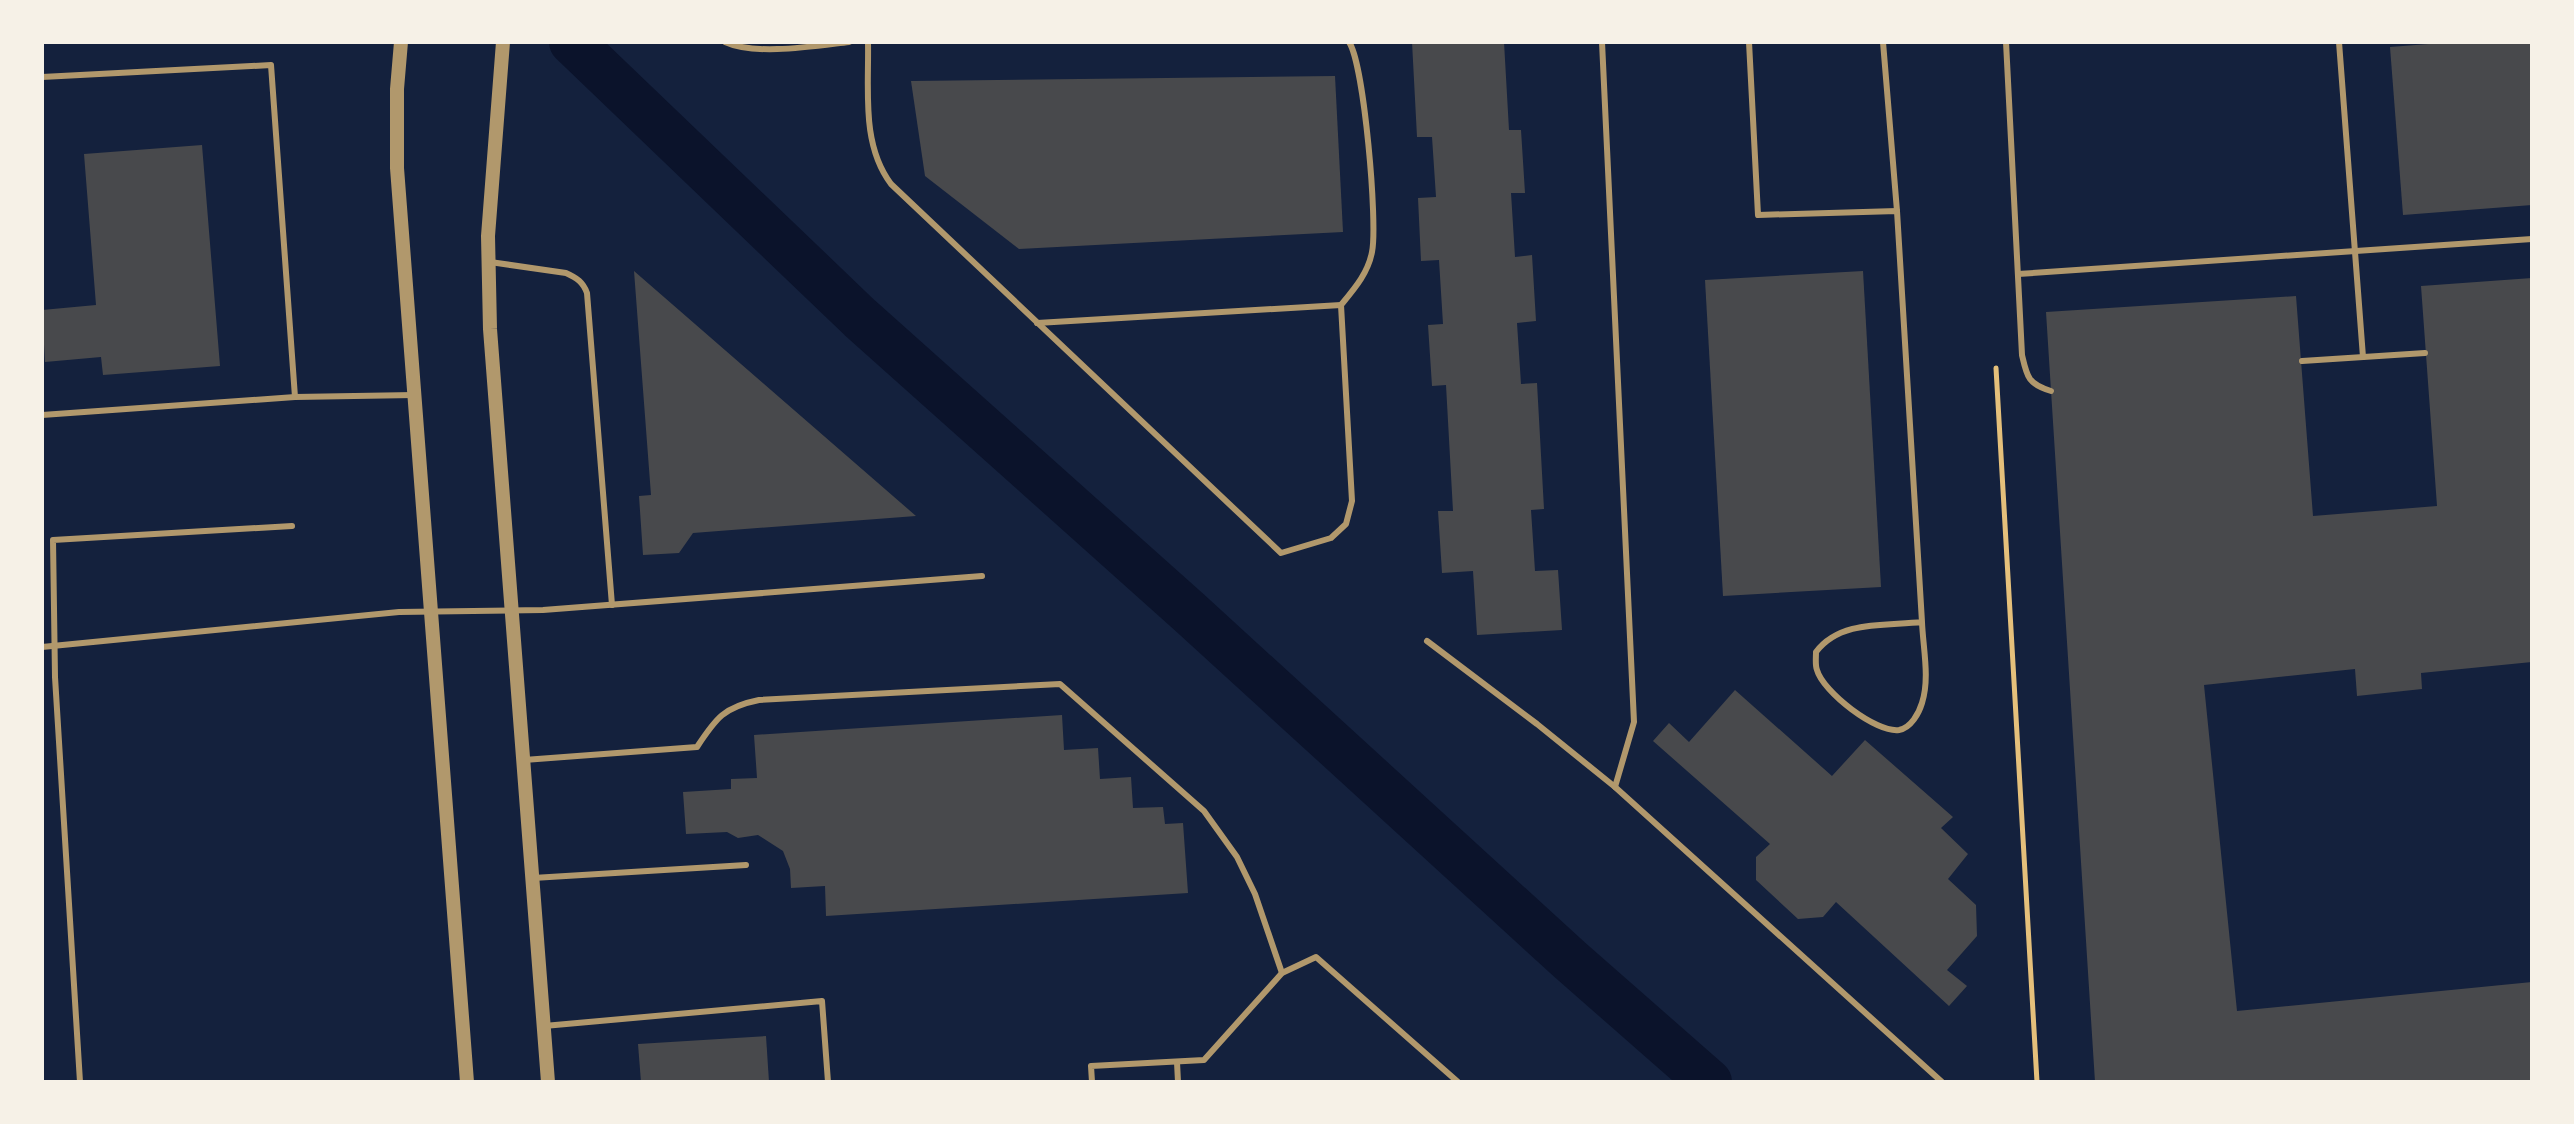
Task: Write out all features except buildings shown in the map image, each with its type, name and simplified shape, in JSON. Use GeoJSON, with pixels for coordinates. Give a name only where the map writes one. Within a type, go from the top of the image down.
{"type":"FeatureCollection","features":[{"type":"Feature","properties":{"kind":"street"},"geometry":{"type":"LineString","coordinates":[[401,42],[397,89],[397,168],[467,1082]]}},
{"type":"Feature","properties":{"kind":"street"},"geometry":{"type":"LineString","coordinates":[[503,42],[491,177],[488,262],[491,356],[548,1082]]}},
{"type":"Feature","properties":{"kind":"lane"},"geometry":{"type":"LineString","coordinates":[[725,42],[769,48],[849,42]]}},
{"type":"Feature","properties":{"kind":"lane"},"geometry":{"type":"LineString","coordinates":[[868,42],[871,138],[881,171],[908,201],[1281,553],[1331,538],[1346,524],[1352,501],[1341,305],[1367,271],[1374,230],[1361,76],[1349,42]]}},
{"type":"Feature","properties":{"kind":"lane"},"geometry":{"type":"LineString","coordinates":[[1602,42],[1634,722],[1615,787]]}},
{"type":"Feature","properties":{"kind":"lane"},"geometry":{"type":"LineString","coordinates":[[1749,42],[1758,215],[1897,211]]}},
{"type":"Feature","properties":{"kind":"lane"},"geometry":{"type":"LineString","coordinates":[[1883,42],[1897,211],[1922,622],[1925,680],[1922,703],[1912,723],[1899,730],[1880,726],[1830,691],[1817,671],[1816,652],[1825,640],[1844,629],[1922,622]]}},
{"type":"Feature","properties":{"kind":"lane"},"geometry":{"type":"LineString","coordinates":[[2006,42],[2022,355],[2027,375],[2034,386],[2051,391]]}},
{"type":"Feature","properties":{"kind":"lane"},"geometry":{"type":"LineString","coordinates":[[2339,42],[2363,357]]}},
{"type":"Feature","properties":{"kind":"lane"},"geometry":{"type":"LineString","coordinates":[[42,77],[271,65],[295,397]]}},
{"type":"Feature","properties":{"kind":"lane"},"geometry":{"type":"LineString","coordinates":[[2018,274],[2532,239]]}},
{"type":"Feature","properties":{"kind":"lane"},"geometry":{"type":"LineString","coordinates":[[488,262],[566,273],[584,284],[612,605]]}},
{"type":"Feature","properties":{"kind":"lane"},"geometry":{"type":"LineString","coordinates":[[1037,323],[1341,305]]}},
{"type":"Feature","properties":{"kind":"lane"},"geometry":{"type":"LineString","coordinates":[[2302,361],[2425,353]]}},
{"type":"Feature","properties":{"kind":"lane"},"geometry":{"type":"LineString","coordinates":[[42,415],[295,397],[414,395]]}},
{"type":"Feature","properties":{"kind":"lane"},"geometry":{"type":"LineString","coordinates":[[80,1082],[56,692],[53,540],[292,526]]}},
{"type":"Feature","properties":{"kind":"lane"},"geometry":{"type":"LineString","coordinates":[[42,647],[399,612],[511,611],[612,605],[982,576]]}},
{"type":"Feature","properties":{"kind":"lane"},"geometry":{"type":"LineString","coordinates":[[1427,641],[1615,787],[1942,1082]]}},
{"type":"Feature","properties":{"kind":"lane"},"geometry":{"type":"LineString","coordinates":[[524,760],[697,747],[722,713],[740,704],[759,700],[1060,684],[1204,811],[1237,857],[1282,973]]}},
{"type":"Feature","properties":{"kind":"lane"},"geometry":{"type":"LineString","coordinates":[[533,878],[746,865]]}},
{"type":"Feature","properties":{"kind":"lane"},"geometry":{"type":"LineString","coordinates":[[1092,1082],[1091,1066],[1204,1060],[1282,973],[1316,957],[1458,1082]]}},
{"type":"Feature","properties":{"kind":"lane"},"geometry":{"type":"LineString","coordinates":[[544,1026],[822,1001],[828,1082]]}},
{"type":"Feature","properties":{"kind":"lane"},"geometry":{"type":"LineString","coordinates":[[1177,1062],[1178,1082]]}},
{"type":"Feature","properties":{"kind":"path"},"geometry":{"type":"LineString","coordinates":[[1996,364],[2037,1082]]}},
{"type":"Feature","properties":{"kind":"waterway"},"geometry":{"type":"LineString","coordinates":[[572,42],[860,318],[1709,1082]]}}]}
